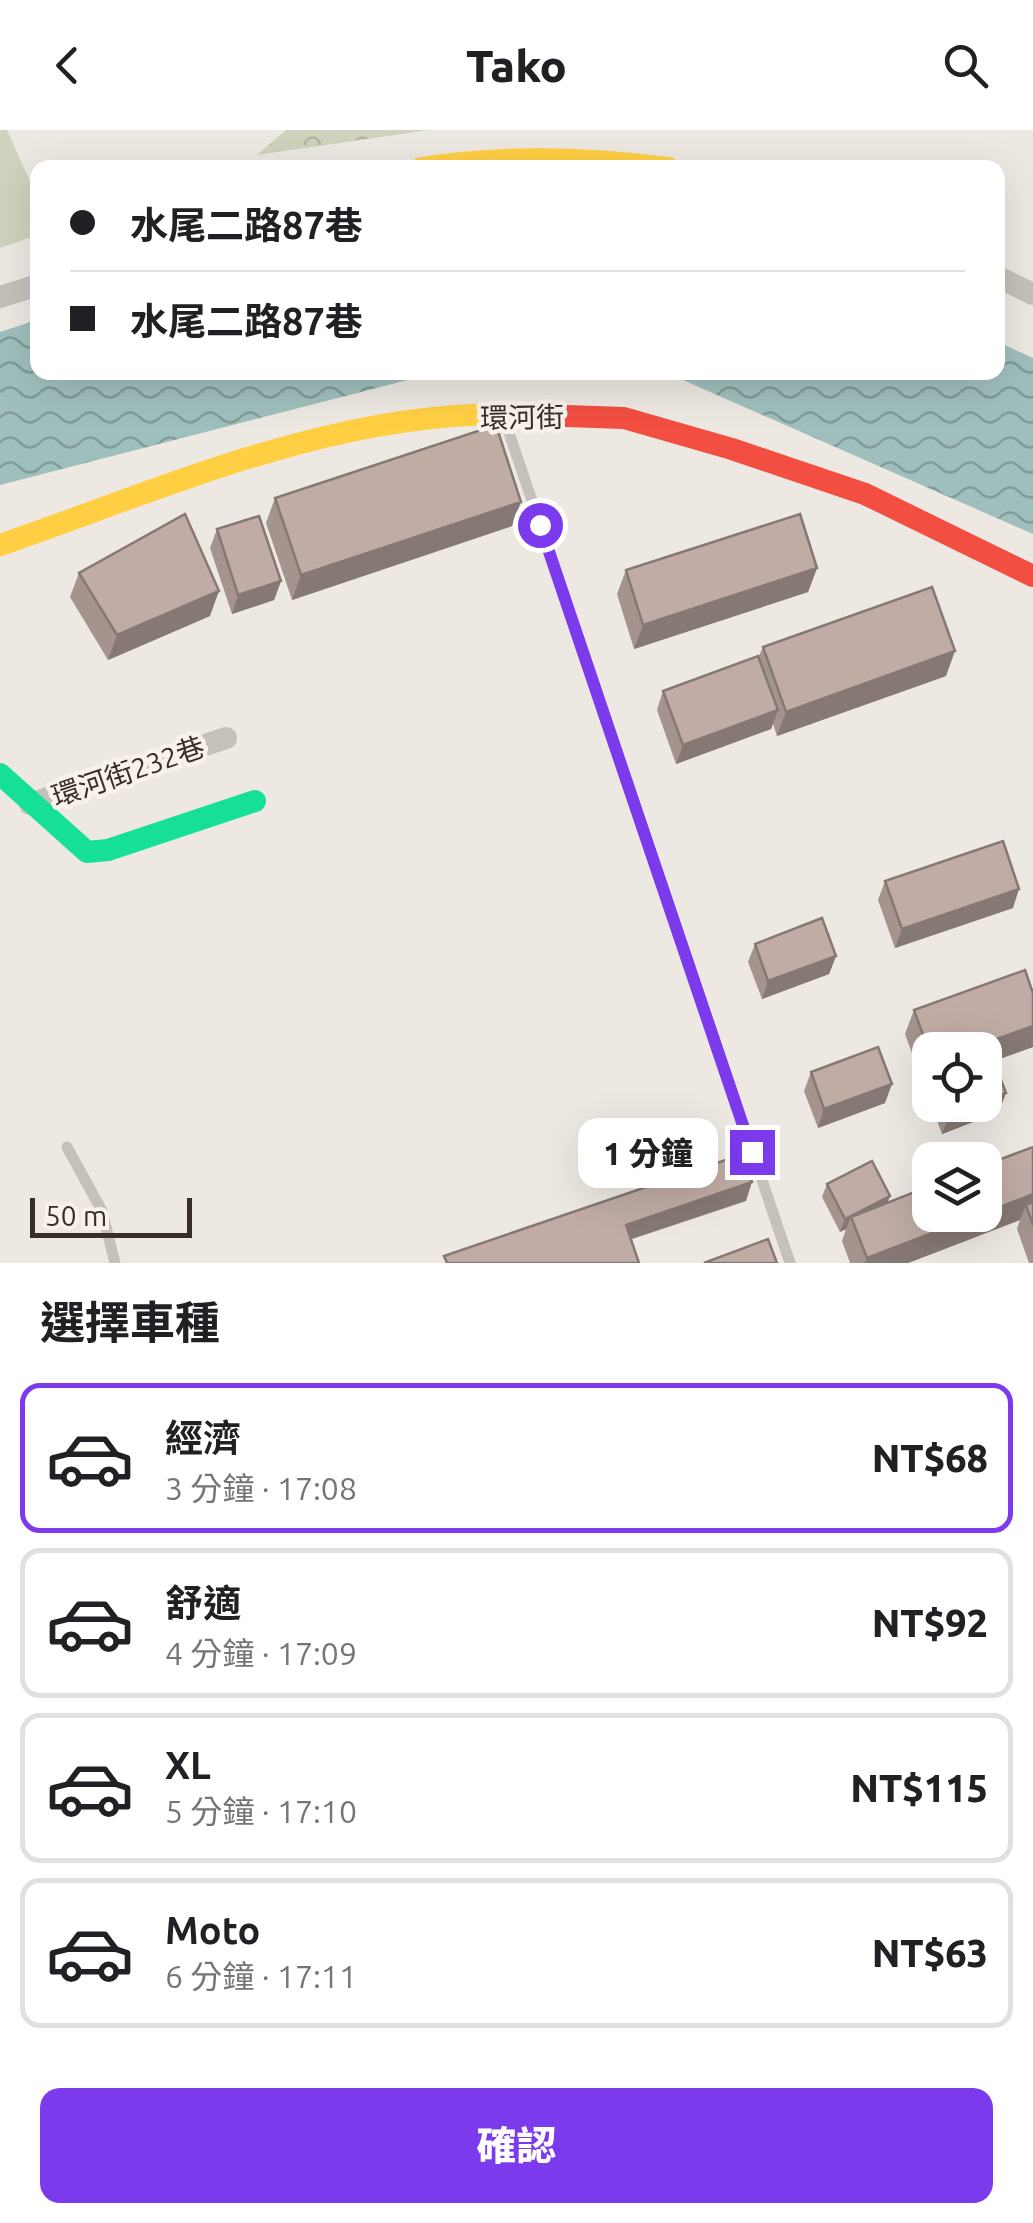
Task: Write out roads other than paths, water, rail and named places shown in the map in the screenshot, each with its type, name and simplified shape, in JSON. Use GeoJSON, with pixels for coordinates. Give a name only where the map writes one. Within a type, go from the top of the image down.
{"type":"FeatureCollection","features":[{"type":"Feature","properties":{"kind":"street"},"geometry":{"type":"LineString","coordinates":[[528,160],[576,160]]}},
{"type":"Feature","properties":{"kind":"street"},"geometry":{"type":"LineString","coordinates":[[1005,280],[1033,294]]}},
{"type":"Feature","properties":{"kind":"street"},"geometry":{"type":"LineString","coordinates":[[0,297],[30,287]]}},
{"type":"Feature","properties":{"kind":"street","name":"環河街"},"geometry":{"type":"LineString","coordinates":[[0,545],[304,440],[385,423],[503,414],[624,418],[732,449],[865,494],[1033,576]]}},
{"type":"Feature","properties":{"kind":"street","name":"環河街232巷"},"geometry":{"type":"LineString","coordinates":[[30,804],[226,738]]}},
{"type":"Feature","properties":{"kind":"street","name":"環河街232巷"},"geometry":{"type":"LineString","coordinates":[[0,774],[76,846],[88,852],[108,850],[256,801]]}},
{"type":"Feature","properties":{"kind":"lane"},"geometry":{"type":"LineString","coordinates":[[503,414],[790,1263]]}},
{"type":"Feature","properties":{"kind":"lane"},"geometry":{"type":"LineString","coordinates":[[67,1146],[102,1212],[115,1263]]}},
{"type":"Feature","properties":{"kind":"water"},"geometry":{"type":"Polygon","coordinates":[[[30,322],[30,380],[408,380],[0,485],[0,332],[30,322]]]}},
{"type":"Feature","properties":{"kind":"water"},"geometry":{"type":"Polygon","coordinates":[[[1005,345],[1033,358],[1033,534],[683,380],[1005,380],[1005,345]]]}}]}
